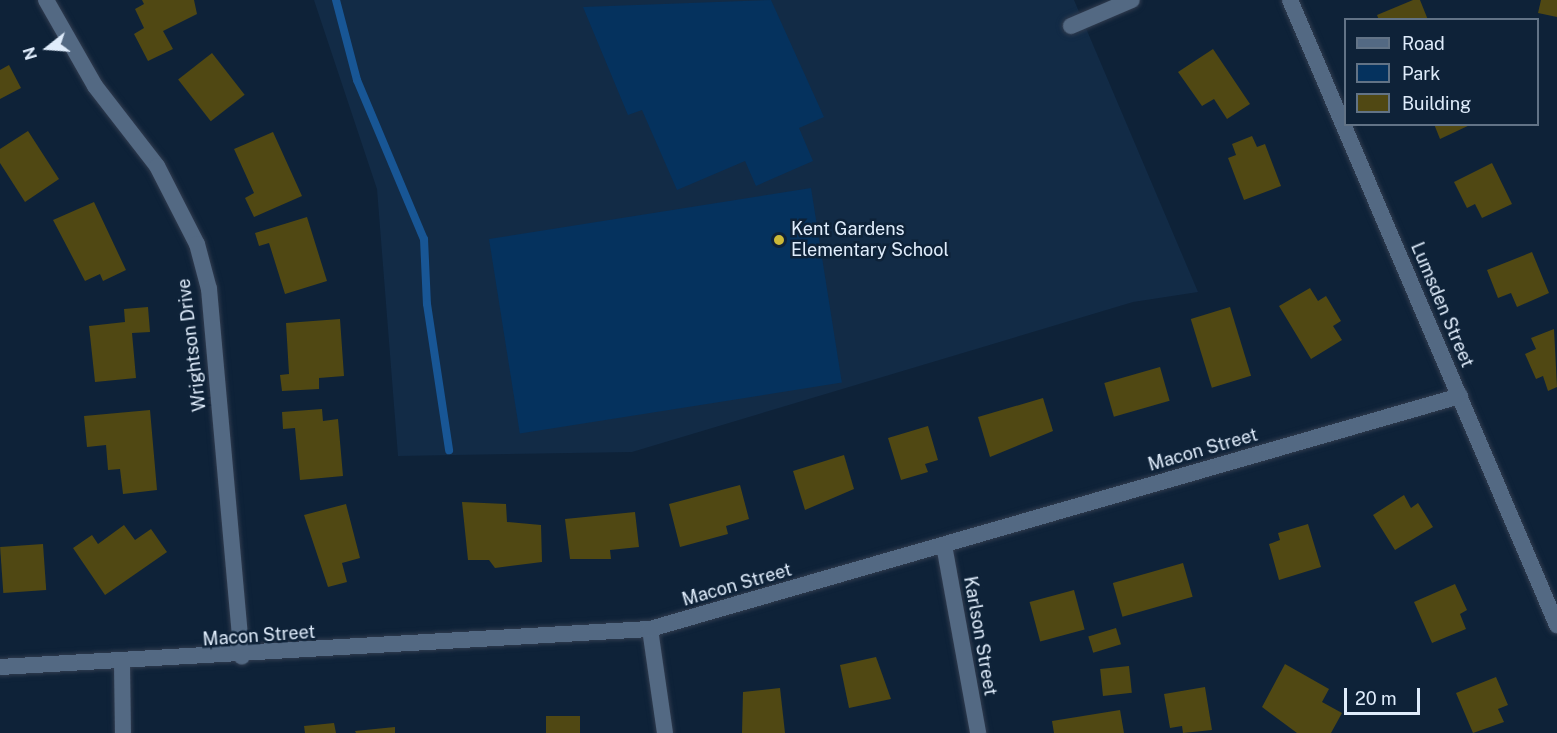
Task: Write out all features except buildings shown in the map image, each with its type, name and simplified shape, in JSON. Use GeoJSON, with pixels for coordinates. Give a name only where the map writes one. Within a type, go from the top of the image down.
{"type":"FeatureCollection","features":[{"type":"Feature","properties":{"kind":"street","name":"Wrightson Drive"},"geometry":{"type":"LineString","coordinates":[[46,0],[94,86],[157,166],[197,244],[209,289],[242,657]]}},
{"type":"Feature","properties":{"kind":"street"},"geometry":{"type":"LineString","coordinates":[[1071,26],[1132,0]]}},
{"type":"Feature","properties":{"kind":"street","name":"Lumsden Street"},"geometry":{"type":"LineString","coordinates":[[1290,0],[1344,126]]}},
{"type":"Feature","properties":{"kind":"street","name":"Lumsden Street"},"geometry":{"type":"LineString","coordinates":[[1344,126],[1557,625]]}},
{"type":"Feature","properties":{"kind":"street","name":"Macon Street"},"geometry":{"type":"LineString","coordinates":[[0,667],[242,657],[650,629],[1460,396]]}},
{"type":"Feature","properties":{"kind":"street","name":"Karlson Street"},"geometry":{"type":"LineString","coordinates":[[944,545],[978,733]]}},
{"type":"Feature","properties":{"kind":"street"},"geometry":{"type":"LineString","coordinates":[[650,629],[665,733]]}},
{"type":"Feature","properties":{"kind":"street"},"geometry":{"type":"LineString","coordinates":[[123,663],[123,733]]}},
{"type":"Feature","properties":{"kind":"shaded area","name":"Kent Gardens Elementary School"},"geometry":{"type":"Polygon","coordinates":[[[314,0],[1074,0],[1198,292],[1133,302],[632,452],[398,456],[377,189],[314,0]]]}},
{"type":"Feature","properties":{"kind":"green space"},"geometry":{"type":"Polygon","coordinates":[[[771,0],[824,117],[799,128],[813,161],[756,186],[745,161],[677,190],[642,110],[628,115],[583,7],[771,0]]]}},
{"type":"Feature","properties":{"kind":"green space"},"geometry":{"type":"Polygon","coordinates":[[[811,188],[842,383],[520,434],[489,239],[811,188]]]}},
{"type":"Feature","properties":{"kind":"waterway"},"geometry":{"type":"LineString","coordinates":[[336,0],[357,80],[424,239],[427,304],[449,450]]}},
{"type":"Feature","properties":{"kind":"place","name":"Kent Gardens Elementary School"},"geometry":{"type":"Point","coordinates":[779,240]}}]}
